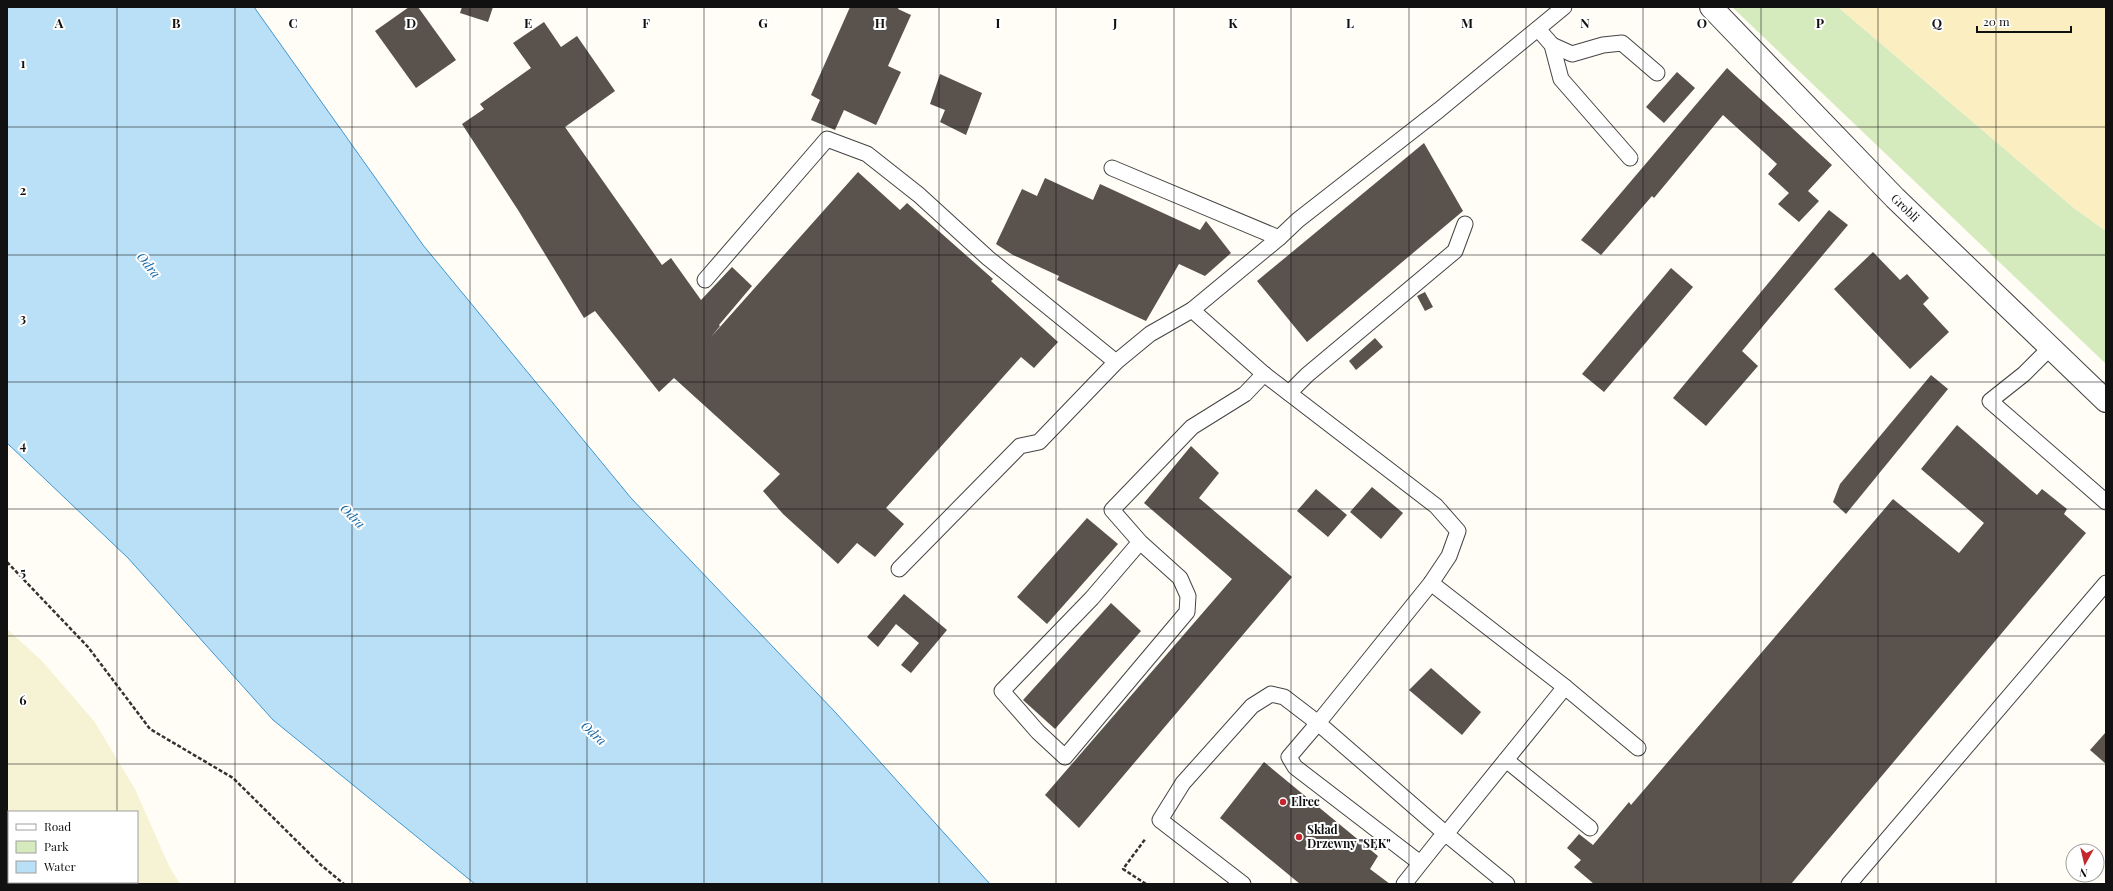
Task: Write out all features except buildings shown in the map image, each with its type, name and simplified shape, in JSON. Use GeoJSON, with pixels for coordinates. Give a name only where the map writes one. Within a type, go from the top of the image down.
{"type":"FeatureCollection","features":[{"type":"Feature","properties":{"kind":"street","name":"Grobli"},"geometry":{"type":"LineString","coordinates":[[1711,7],[1895,198],[2106,401]]}},
{"type":"Feature","properties":{"kind":"lane"},"geometry":{"type":"LineString","coordinates":[[898,569],[1020,446],[1039,442],[1116,362],[1150,334],[1192,310],[1279,238],[1298,220],[1564,7]]}},
{"type":"Feature","properties":{"kind":"lane"},"geometry":{"type":"LineString","coordinates":[[1538,29],[1552,45],[1572,54],[1603,45],[1622,43],[1657,73]]}},
{"type":"Feature","properties":{"kind":"lane"},"geometry":{"type":"LineString","coordinates":[[1552,45],[1561,79],[1630,158]]}},
{"type":"Feature","properties":{"kind":"lane"},"geometry":{"type":"LineString","coordinates":[[705,280],[827,138],[867,154],[919,195],[988,258],[1116,362]]}},
{"type":"Feature","properties":{"kind":"lane"},"geometry":{"type":"LineString","coordinates":[[1112,168],[1279,238]]}},
{"type":"Feature","properties":{"kind":"lane"},"geometry":{"type":"LineString","coordinates":[[1289,393],[1307,375],[1455,251],[1466,224]]}},
{"type":"Feature","properties":{"kind":"lane"},"geometry":{"type":"LineString","coordinates":[[1192,310],[1264,374],[1436,506],[1458,531],[1449,556],[1431,583],[1289,757],[1295,767],[1420,863]]}},
{"type":"Feature","properties":{"kind":"lane"},"geometry":{"type":"LineString","coordinates":[[2051,347],[2024,374],[1990,401],[2106,502]]}},
{"type":"Feature","properties":{"kind":"lane"},"geometry":{"type":"LineString","coordinates":[[1140,542],[1092,598],[1002,691],[1038,732],[1065,757],[1187,612],[1188,596],[1180,578],[1140,542],[1112,510],[1192,427],[1245,394],[1264,374]]}},
{"type":"Feature","properties":{"kind":"lane"},"geometry":{"type":"LineString","coordinates":[[1431,583],[1565,687],[1638,748]]}},
{"type":"Feature","properties":{"kind":"lane"},"geometry":{"type":"LineString","coordinates":[[1849,884],[2106,583]]}},
{"type":"Feature","properties":{"kind":"lane"},"geometry":{"type":"LineString","coordinates":[[1404,884],[1565,687]]}},
{"type":"Feature","properties":{"kind":"lane"},"geometry":{"type":"LineString","coordinates":[[1242,884],[1160,820],[1183,783],[1252,706],[1271,694],[1284,697],[1318,723],[1446,834],[1507,884]]}},
{"type":"Feature","properties":{"kind":"lane"},"geometry":{"type":"LineString","coordinates":[[1506,760],[1590,828]]}},
{"type":"Feature","properties":{"kind":"path"},"geometry":{"type":"LineString","coordinates":[[7,562],[88,647],[150,730],[233,778],[321,865],[344,884]]}},
{"type":"Feature","properties":{"kind":"path"},"geometry":{"type":"LineString","coordinates":[[1146,884],[1123,869],[1160,820]]}},
{"type":"Feature","properties":{"kind":"shaded area"},"geometry":{"type":"Polygon","coordinates":[[[7,629],[42,661],[94,721],[135,789],[169,866],[180,884],[7,884],[7,629]]]}},
{"type":"Feature","properties":{"kind":"green space"},"geometry":{"type":"Polygon","coordinates":[[[1732,7],[1838,7],[2074,208],[2106,231],[2106,364],[1732,7]]]}},
{"type":"Feature","properties":{"kind":"sand"},"geometry":{"type":"Polygon","coordinates":[[[1838,7],[2106,7],[2106,231],[2074,208],[1838,7]]]}},
{"type":"Feature","properties":{"kind":"water","name":"Odra"},"geometry":{"type":"Polygon","coordinates":[[[7,7],[254,7],[423,245],[631,498],[836,713],[990,884],[475,884],[273,720],[128,558],[7,443],[7,7]]]}},
{"type":"Feature","properties":{"kind":"place","name":"Elrec"},"geometry":{"type":"Point","coordinates":[1283,802]}},
{"type":"Feature","properties":{"kind":"place","name":"Skład Drzewny \"SĘK\""},"geometry":{"type":"Point","coordinates":[1299,837]}}]}
